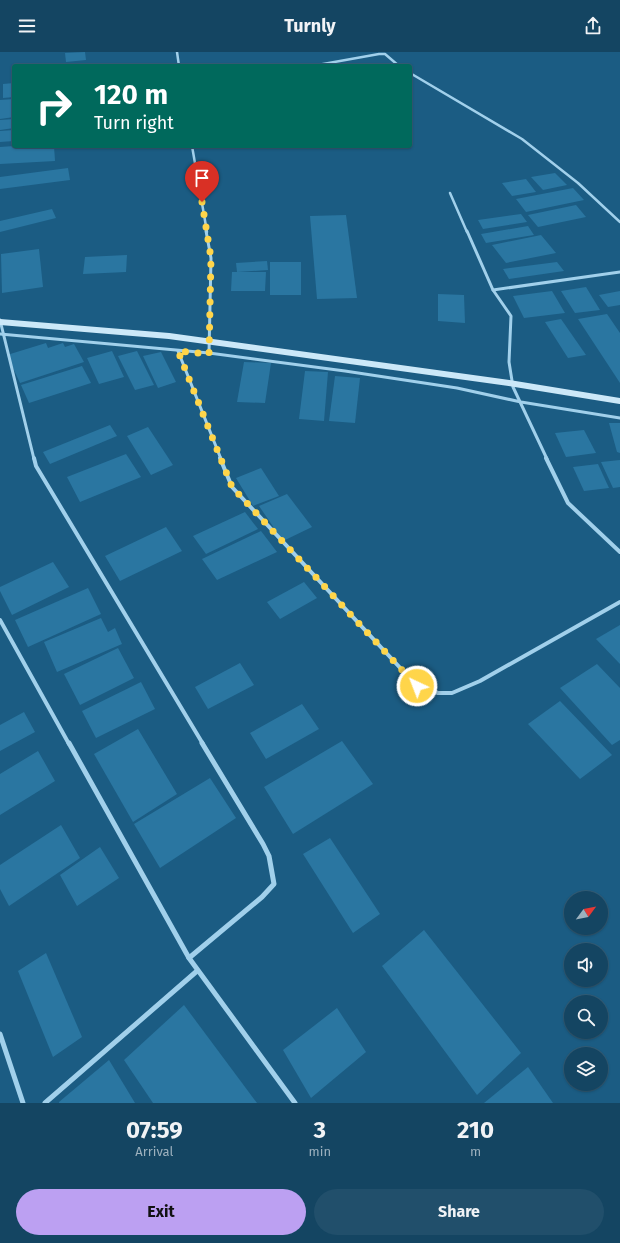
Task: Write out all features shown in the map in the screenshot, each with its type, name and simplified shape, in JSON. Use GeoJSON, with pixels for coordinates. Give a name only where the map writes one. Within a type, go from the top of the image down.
{"type":"FeatureCollection","features":[{"type":"Feature","properties":{"kind":"street"},"geometry":{"type":"LineString","coordinates":[[177,52],[179,64]]}},
{"type":"Feature","properties":{"kind":"street"},"geometry":{"type":"LineString","coordinates":[[321,64],[356,56],[380,53],[386,55],[397,64]]}},
{"type":"Feature","properties":{"kind":"street"},"geometry":{"type":"LineString","coordinates":[[412,74],[522,139],[578,183],[620,222]]}},
{"type":"Feature","properties":{"kind":"street"},"geometry":{"type":"LineString","coordinates":[[192,148],[211,258],[209,354]]}},
{"type":"Feature","properties":{"kind":"street"},"geometry":{"type":"LineString","coordinates":[[450,194],[493,290],[511,316],[509,362],[513,387],[568,503],[620,552]]}},
{"type":"Feature","properties":{"kind":"street"},"geometry":{"type":"LineString","coordinates":[[493,290],[620,272]]}},
{"type":"Feature","properties":{"kind":"street"},"geometry":{"type":"LineString","coordinates":[[189,958],[262,897],[274,884],[269,856],[36,466],[1,334],[0,321],[169,336],[509,383],[620,401]]}},
{"type":"Feature","properties":{"kind":"street"},"geometry":{"type":"LineString","coordinates":[[1,334],[89,341],[345,371],[457,388],[521,402],[620,418]]}},
{"type":"Feature","properties":{"kind":"street"},"geometry":{"type":"LineString","coordinates":[[178,351],[232,487],[417,686],[438,693],[452,694],[480,681],[620,602]]}},
{"type":"Feature","properties":{"kind":"street"},"geometry":{"type":"LineString","coordinates":[[0,620],[189,958],[197,971],[295,1103]]}},
{"type":"Feature","properties":{"kind":"street"},"geometry":{"type":"LineString","coordinates":[[45,1103],[197,971]]}},
{"type":"Feature","properties":{"kind":"street"},"geometry":{"type":"LineString","coordinates":[[0,1034],[23,1103]]}},
{"type":"Feature","properties":{"kind":"building"},"geometry":{"type":"Polygon","coordinates":[[[85,52],[86,60],[66,62],[65,53],[85,52]]]}},
{"type":"Feature","properties":{"kind":"building"},"geometry":{"type":"Polygon","coordinates":[[[12,83],[12,97],[3,98],[3,84],[12,83]]]}},
{"type":"Feature","properties":{"kind":"building"},"geometry":{"type":"Polygon","coordinates":[[[12,99],[12,117],[0,119],[0,100],[12,99]]]}},
{"type":"Feature","properties":{"kind":"building"},"geometry":{"type":"Polygon","coordinates":[[[12,119],[12,128],[0,130],[0,120],[12,119]]]}},
{"type":"Feature","properties":{"kind":"building"},"geometry":{"type":"Polygon","coordinates":[[[12,130],[12,141],[0,142],[0,131],[12,130]]]}},
{"type":"Feature","properties":{"kind":"building"},"geometry":{"type":"Polygon","coordinates":[[[0,147],[54,148],[55,161],[0,164],[0,147]]]}},
{"type":"Feature","properties":{"kind":"building"},"geometry":{"type":"Polygon","coordinates":[[[68,168],[70,180],[0,189],[0,177],[68,168]]]}},
{"type":"Feature","properties":{"kind":"building"},"geometry":{"type":"Polygon","coordinates":[[[555,173],[567,185],[543,190],[531,177],[555,173]]]}},
{"type":"Feature","properties":{"kind":"building"},"geometry":{"type":"Polygon","coordinates":[[[526,179],[536,192],[512,196],[502,183],[526,179]]]}},
{"type":"Feature","properties":{"kind":"building"},"geometry":{"type":"Polygon","coordinates":[[[573,188],[584,200],[526,212],[516,199],[573,188]]]}},
{"type":"Feature","properties":{"kind":"building"},"geometry":{"type":"Polygon","coordinates":[[[576,205],[586,217],[538,227],[528,215],[576,205]]]}},
{"type":"Feature","properties":{"kind":"building"},"geometry":{"type":"Polygon","coordinates":[[[52,209],[56,218],[0,232],[0,221],[52,209]]]}},
{"type":"Feature","properties":{"kind":"building"},"geometry":{"type":"Polygon","coordinates":[[[521,214],[527,222],[483,229],[478,220],[521,214]]]}},
{"type":"Feature","properties":{"kind":"building"},"geometry":{"type":"Polygon","coordinates":[[[346,215],[357,298],[317,299],[310,216],[346,215]]]}},
{"type":"Feature","properties":{"kind":"building"},"geometry":{"type":"Polygon","coordinates":[[[528,226],[534,235],[486,243],[481,234],[528,226]]]}},
{"type":"Feature","properties":{"kind":"building"},"geometry":{"type":"Polygon","coordinates":[[[541,235],[556,253],[506,263],[492,245],[541,235]]]}},
{"type":"Feature","properties":{"kind":"building"},"geometry":{"type":"Polygon","coordinates":[[[39,249],[43,287],[2,293],[1,254],[39,249]]]}},
{"type":"Feature","properties":{"kind":"building"},"geometry":{"type":"Polygon","coordinates":[[[127,255],[126,272],[83,274],[85,257],[127,255]]]}},
{"type":"Feature","properties":{"kind":"building"},"geometry":{"type":"Polygon","coordinates":[[[267,261],[268,270],[237,272],[236,263],[267,261]]]}},
{"type":"Feature","properties":{"kind":"building"},"geometry":{"type":"Polygon","coordinates":[[[270,262],[301,262],[301,295],[270,295],[270,262]]]}},
{"type":"Feature","properties":{"kind":"building"},"geometry":{"type":"Polygon","coordinates":[[[557,262],[564,271],[509,279],[503,269],[557,262]]]}},
{"type":"Feature","properties":{"kind":"building"},"geometry":{"type":"Polygon","coordinates":[[[232,272],[266,272],[265,291],[231,291],[232,272]]]}},
{"type":"Feature","properties":{"kind":"building"},"geometry":{"type":"Polygon","coordinates":[[[586,287],[600,310],[575,313],[561,291],[586,287]]]}},
{"type":"Feature","properties":{"kind":"building"},"geometry":{"type":"Polygon","coordinates":[[[552,291],[565,313],[524,318],[513,296],[552,291]]]}},
{"type":"Feature","properties":{"kind":"building"},"geometry":{"type":"Polygon","coordinates":[[[620,291],[620,305],[608,307],[599,295],[620,291]]]}},
{"type":"Feature","properties":{"kind":"building"},"geometry":{"type":"Polygon","coordinates":[[[438,294],[464,295],[465,323],[438,321],[438,294]]]}},
{"type":"Feature","properties":{"kind":"building"},"geometry":{"type":"Polygon","coordinates":[[[607,314],[620,333],[620,383],[578,319],[607,314]]]}},
{"type":"Feature","properties":{"kind":"building"},"geometry":{"type":"Polygon","coordinates":[[[561,319],[586,355],[568,358],[545,322],[561,319]]]}},
{"type":"Feature","properties":{"kind":"building"},"geometry":{"type":"Polygon","coordinates":[[[46,343],[48,348],[63,343],[65,347],[74,344],[84,362],[20,383],[7,355],[46,343]]]}},
{"type":"Feature","properties":{"kind":"building"},"geometry":{"type":"Polygon","coordinates":[[[112,351],[124,377],[99,384],[87,358],[112,351]]]}},
{"type":"Feature","properties":{"kind":"building"},"geometry":{"type":"Polygon","coordinates":[[[137,351],[154,385],[135,390],[118,356],[137,351]]]}},
{"type":"Feature","properties":{"kind":"building"},"geometry":{"type":"Polygon","coordinates":[[[161,352],[176,382],[158,388],[143,356],[161,352]]]}},
{"type":"Feature","properties":{"kind":"building"},"geometry":{"type":"Polygon","coordinates":[[[244,362],[271,363],[265,403],[237,402],[244,362]]]}},
{"type":"Feature","properties":{"kind":"building"},"geometry":{"type":"Polygon","coordinates":[[[82,366],[91,383],[29,403],[21,385],[82,366]]]}},
{"type":"Feature","properties":{"kind":"building"},"geometry":{"type":"Polygon","coordinates":[[[305,371],[328,372],[324,421],[299,419],[305,371]]]}},
{"type":"Feature","properties":{"kind":"building"},"geometry":{"type":"Polygon","coordinates":[[[335,376],[360,378],[355,423],[329,421],[335,376]]]}},
{"type":"Feature","properties":{"kind":"building"},"geometry":{"type":"Polygon","coordinates":[[[609,423],[620,423],[620,453],[617,452],[609,423]]]}},
{"type":"Feature","properties":{"kind":"building"},"geometry":{"type":"Polygon","coordinates":[[[110,425],[117,436],[50,464],[43,452],[110,425]]]}},
{"type":"Feature","properties":{"kind":"building"},"geometry":{"type":"Polygon","coordinates":[[[148,427],[173,465],[151,475],[127,436],[148,427]]]}},
{"type":"Feature","properties":{"kind":"building"},"geometry":{"type":"Polygon","coordinates":[[[584,430],[596,453],[566,457],[555,433],[584,430]]]}},
{"type":"Feature","properties":{"kind":"building"},"geometry":{"type":"Polygon","coordinates":[[[126,454],[141,477],[80,502],[67,477],[126,454]]]}},
{"type":"Feature","properties":{"kind":"building"},"geometry":{"type":"Polygon","coordinates":[[[620,460],[620,487],[613,488],[601,462],[620,460]]]}},
{"type":"Feature","properties":{"kind":"building"},"geometry":{"type":"Polygon","coordinates":[[[598,464],[609,488],[584,491],[573,467],[598,464]]]}},
{"type":"Feature","properties":{"kind":"building"},"geometry":{"type":"Polygon","coordinates":[[[261,468],[279,496],[253,506],[236,478],[261,468]]]}},
{"type":"Feature","properties":{"kind":"building"},"geometry":{"type":"Polygon","coordinates":[[[287,494],[312,527],[283,541],[259,506],[287,494]]]}},
{"type":"Feature","properties":{"kind":"building"},"geometry":{"type":"Polygon","coordinates":[[[245,512],[258,529],[206,554],[193,536],[245,512]]]}},
{"type":"Feature","properties":{"kind":"building"},"geometry":{"type":"Polygon","coordinates":[[[166,527],[182,551],[120,581],[105,556],[166,527]]]}},
{"type":"Feature","properties":{"kind":"building"},"geometry":{"type":"Polygon","coordinates":[[[261,531],[277,552],[217,580],[202,559],[261,531]]]}},
{"type":"Feature","properties":{"kind":"building"},"geometry":{"type":"Polygon","coordinates":[[[53,562],[69,587],[12,615],[0,591],[0,587],[53,562]]]}},
{"type":"Feature","properties":{"kind":"building"},"geometry":{"type":"Polygon","coordinates":[[[304,582],[317,598],[280,619],[267,602],[304,582]]]}},
{"type":"Feature","properties":{"kind":"building"},"geometry":{"type":"Polygon","coordinates":[[[88,588],[101,614],[28,647],[15,620],[88,588]]]}},
{"type":"Feature","properties":{"kind":"building"},"geometry":{"type":"Polygon","coordinates":[[[101,618],[108,632],[115,628],[122,644],[57,672],[44,642],[101,618]]]}},
{"type":"Feature","properties":{"kind":"building"},"geometry":{"type":"Polygon","coordinates":[[[620,625],[620,664],[596,639],[620,625]]]}},
{"type":"Feature","properties":{"kind":"building"},"geometry":{"type":"Polygon","coordinates":[[[118,648],[134,678],[80,705],[64,674],[118,648]]]}},
{"type":"Feature","properties":{"kind":"building"},"geometry":{"type":"Polygon","coordinates":[[[240,663],[254,685],[208,709],[195,687],[240,663]]]}},
{"type":"Feature","properties":{"kind":"building"},"geometry":{"type":"Polygon","coordinates":[[[597,664],[620,688],[620,740],[612,745],[560,688],[597,664]]]}},
{"type":"Feature","properties":{"kind":"building"},"geometry":{"type":"Polygon","coordinates":[[[141,682],[155,709],[96,738],[82,711],[141,682]]]}},
{"type":"Feature","properties":{"kind":"building"},"geometry":{"type":"Polygon","coordinates":[[[560,701],[612,755],[580,779],[528,724],[560,701]]]}},
{"type":"Feature","properties":{"kind":"building"},"geometry":{"type":"Polygon","coordinates":[[[302,704],[319,729],[266,759],[250,733],[302,704]]]}},
{"type":"Feature","properties":{"kind":"building"},"geometry":{"type":"Polygon","coordinates":[[[24,712],[35,732],[0,751],[0,725],[24,712]]]}},
{"type":"Feature","properties":{"kind":"building"},"geometry":{"type":"Polygon","coordinates":[[[138,729],[177,794],[133,822],[94,754],[138,729]]]}},
{"type":"Feature","properties":{"kind":"building"},"geometry":{"type":"Polygon","coordinates":[[[342,741],[373,784],[293,834],[264,787],[342,741]]]}},
{"type":"Feature","properties":{"kind":"building"},"geometry":{"type":"Polygon","coordinates":[[[38,751],[55,781],[0,815],[0,774],[38,751]]]}},
{"type":"Feature","properties":{"kind":"building"},"geometry":{"type":"Polygon","coordinates":[[[210,778],[236,818],[160,868],[134,824],[210,778]]]}},
{"type":"Feature","properties":{"kind":"building"},"geometry":{"type":"Polygon","coordinates":[[[61,825],[80,858],[9,906],[0,889],[0,865],[61,825]]]}},
{"type":"Feature","properties":{"kind":"building"},"geometry":{"type":"Polygon","coordinates":[[[330,838],[380,914],[353,933],[303,854],[330,838]]]}},
{"type":"Feature","properties":{"kind":"building"},"geometry":{"type":"Polygon","coordinates":[[[100,847],[119,878],[77,906],[60,875],[100,847]]]}},
{"type":"Feature","properties":{"kind":"building"},"geometry":{"type":"Polygon","coordinates":[[[424,930],[521,1053],[477,1095],[382,966],[424,930]]]}},
{"type":"Feature","properties":{"kind":"building"},"geometry":{"type":"Polygon","coordinates":[[[46,953],[82,1037],[53,1057],[18,971],[46,953]]]}},
{"type":"Feature","properties":{"kind":"building"},"geometry":{"type":"Polygon","coordinates":[[[184,1005],[257,1103],[153,1103],[124,1060],[184,1005]]]}},
{"type":"Feature","properties":{"kind":"building"},"geometry":{"type":"Polygon","coordinates":[[[337,1008],[366,1052],[311,1098],[283,1050],[337,1008]]]}},
{"type":"Feature","properties":{"kind":"building"},"geometry":{"type":"Polygon","coordinates":[[[109,1060],[135,1103],[59,1103],[59,1102],[109,1060]]]}},
{"type":"Feature","properties":{"kind":"building"},"geometry":{"type":"Polygon","coordinates":[[[528,1067],[553,1103],[484,1103],[528,1067]]]}},
{"type":"Feature","properties":{"kind":"route"},"geometry":{"type":"LineString","coordinates":[[202,202],[211,258],[209,354],[178,351],[232,487],[417,686]]}}]}
